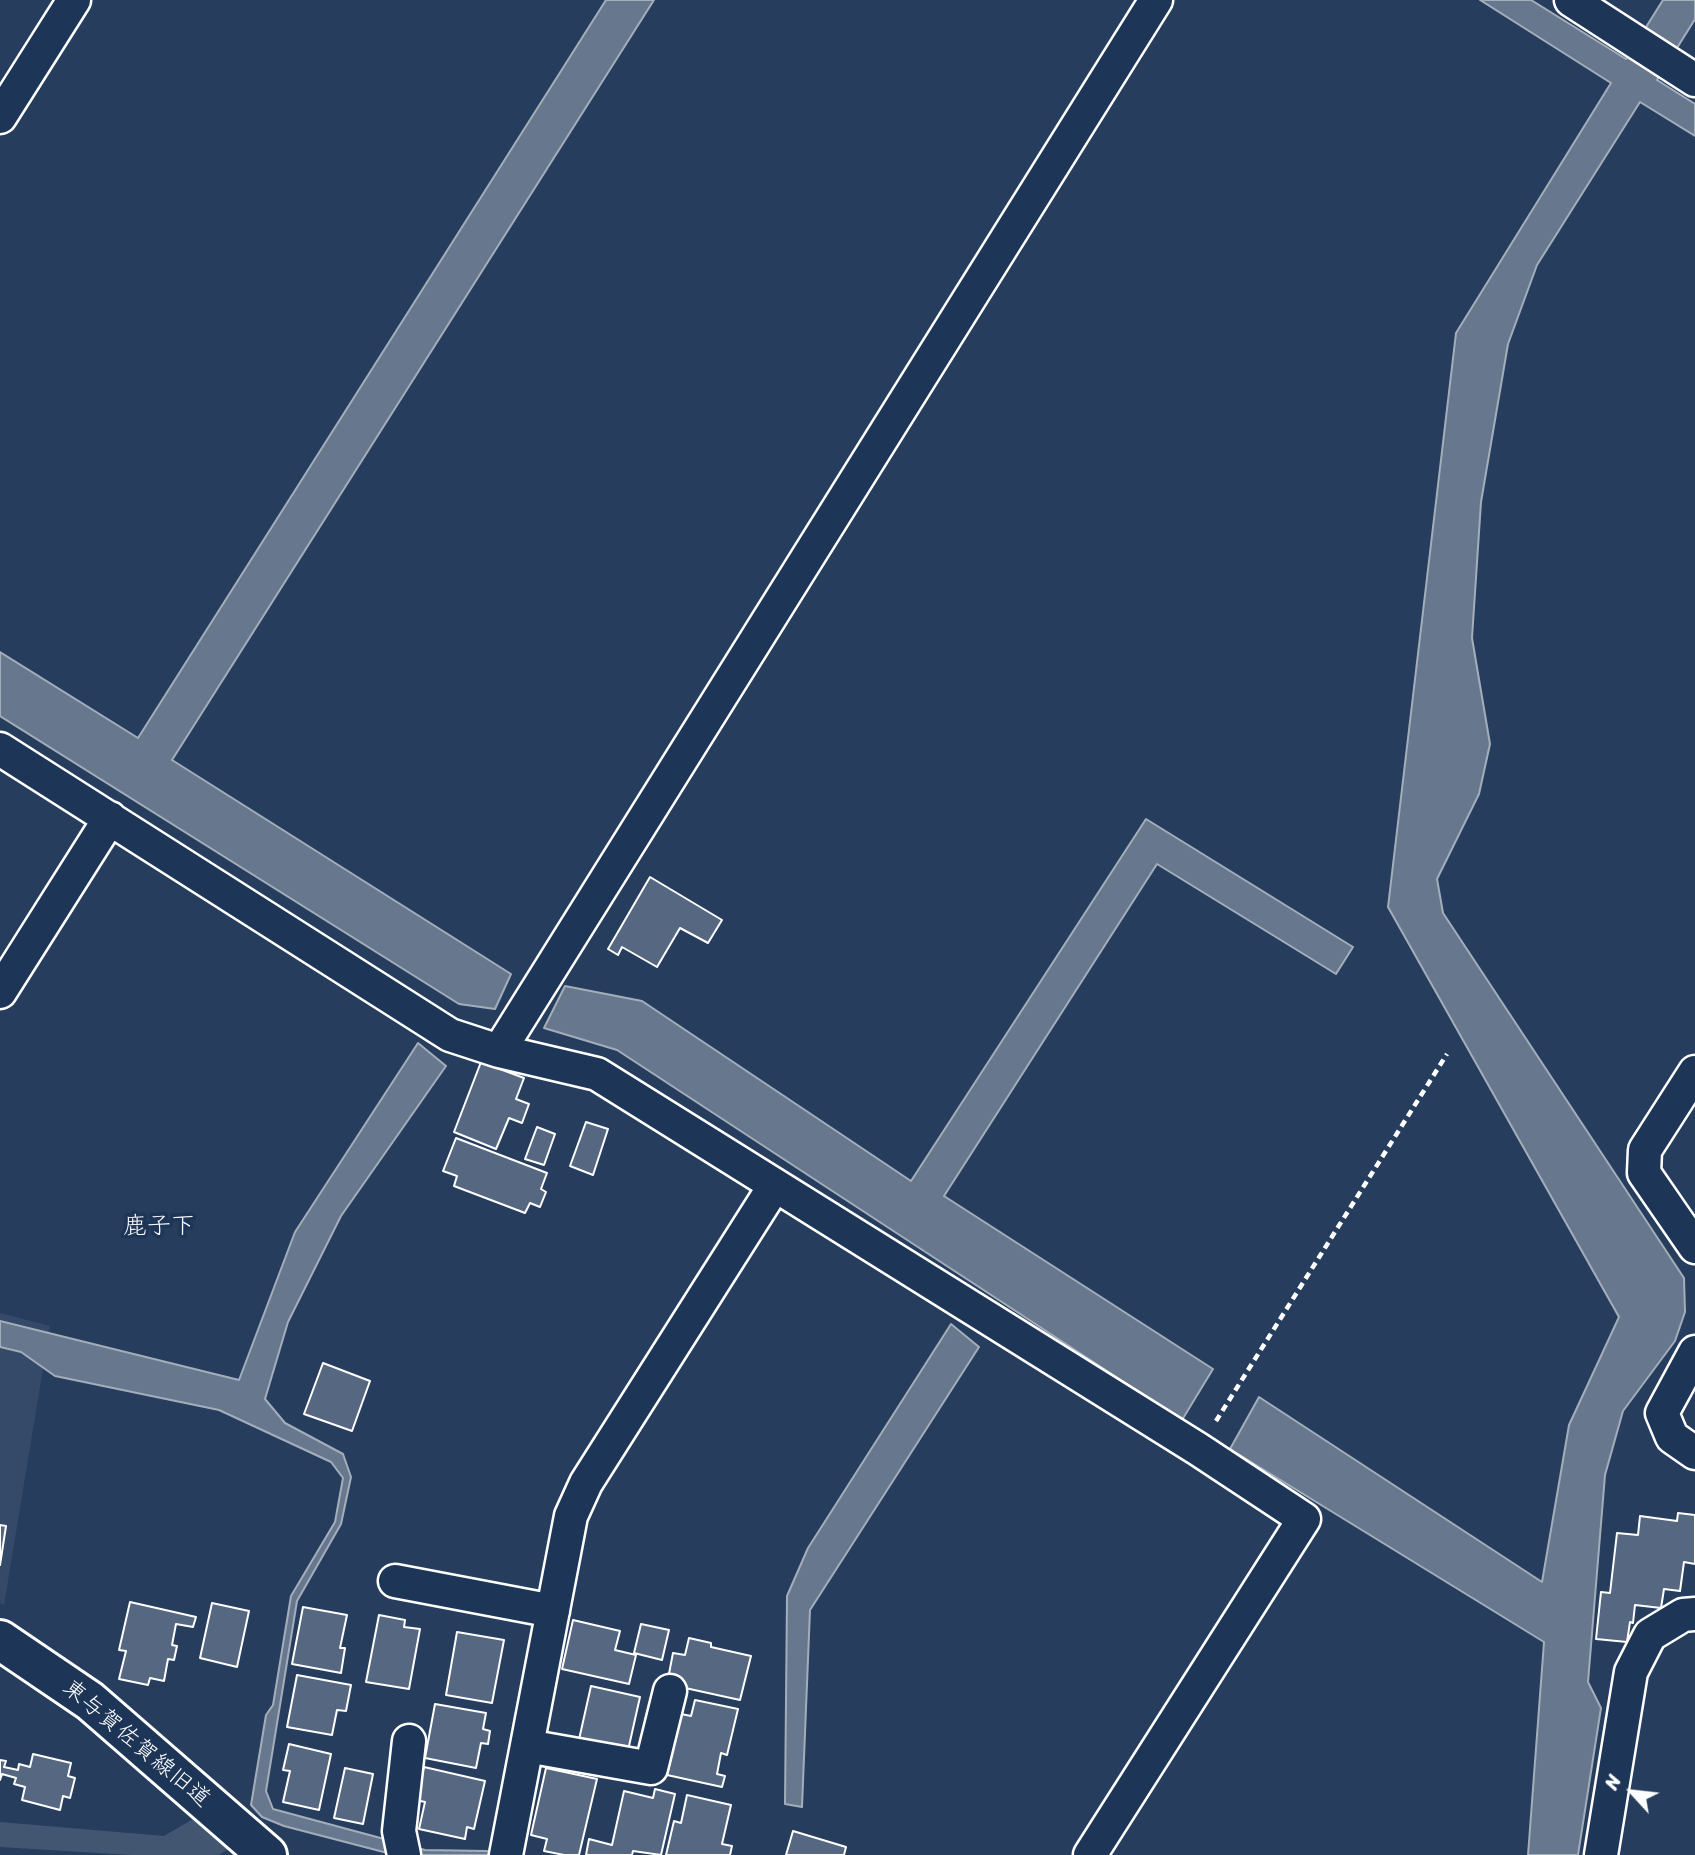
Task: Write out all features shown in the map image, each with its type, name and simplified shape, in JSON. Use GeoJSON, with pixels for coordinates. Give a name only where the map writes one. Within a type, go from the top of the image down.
{"type":"FeatureCollection","features":[{"type":"Feature","properties":{"kind":"main road","name":"東与賀佐賀線旧道"},"geometry":{"type":"LineString","coordinates":[[0,1640],[90,1700],[268,1855]]}},
{"type":"Feature","properties":{"kind":"street"},"geometry":{"type":"LineString","coordinates":[[0,117],[74,0]]}},
{"type":"Feature","properties":{"kind":"street"},"geometry":{"type":"LineString","coordinates":[[499,1051],[1156,0]]}},
{"type":"Feature","properties":{"kind":"street"},"geometry":{"type":"LineString","coordinates":[[1571,0],[1685,74]]}},
{"type":"Feature","properties":{"kind":"street"},"geometry":{"type":"LineString","coordinates":[[0,749],[450,1035],[499,1051],[597,1073],[1198,1449],[1304,1519],[1090,1855]]}},
{"type":"Feature","properties":{"kind":"street"},"geometry":{"type":"LineString","coordinates":[[0,992],[110,818]]}},
{"type":"Feature","properties":{"kind":"street"},"geometry":{"type":"LineString","coordinates":[[1695,1072],[1645,1150],[1644,1173],[1695,1247]]}},
{"type":"Feature","properties":{"kind":"street"},"geometry":{"type":"LineString","coordinates":[[507,1854],[570,1516],[586,1483],[775,1185]]}},
{"type":"Feature","properties":{"kind":"street"},"geometry":{"type":"LineString","coordinates":[[1695,1352],[1662,1413],[1672,1437],[1695,1453]]}},
{"type":"Feature","properties":{"kind":"street"},"geometry":{"type":"LineString","coordinates":[[395,1581],[553,1611]]}},
{"type":"Feature","properties":{"kind":"street"},"geometry":{"type":"LineString","coordinates":[[1601,1855],[1631,1672],[1650,1636],[1683,1615],[1695,1614]]}},
{"type":"Feature","properties":{"kind":"street"},"geometry":{"type":"LineString","coordinates":[[527,1746],[651,1768],[670,1691]]}},
{"type":"Feature","properties":{"kind":"street"},"geometry":{"type":"LineString","coordinates":[[401,1843],[409,1741]]}},
{"type":"Feature","properties":{"kind":"path"},"geometry":{"type":"LineString","coordinates":[[1198,1449],[1447,1054]]}},
{"type":"Feature","properties":{"kind":"shaded area"},"geometry":{"type":"Polygon","coordinates":[[[606,0],[654,0],[172,760],[511,974],[495,1009],[459,1004],[0,716],[0,652],[138,738],[606,0]]]}},
{"type":"Feature","properties":{"kind":"shaded area"},"geometry":{"type":"Polygon","coordinates":[[[1480,0],[1531,0],[1626,59],[1663,0],[1695,0],[1695,19],[1657,80],[1695,104],[1695,136],[1640,102],[1537,265],[1508,344],[1481,502],[1472,638],[1490,744],[1479,794],[1437,879],[1443,913],[1684,1278],[1685,1312],[1675,1341],[1623,1411],[1605,1475],[1588,1682],[1601,1708],[1578,1855],[1528,1855],[1544,1642],[1230,1449],[1259,1397],[1542,1582],[1569,1425],[1619,1317],[1388,907],[1456,333],[1611,83],[1480,0]]]}},
{"type":"Feature","properties":{"kind":"shaded area"},"geometry":{"type":"Polygon","coordinates":[[[1146,819],[1353,947],[1336,974],[1157,864],[944,1196],[1213,1369],[1182,1420],[617,1050],[544,1028],[565,986],[642,1001],[911,1181],[1146,819]]]}},
{"type":"Feature","properties":{"kind":"shaded area"},"geometry":{"type":"Polygon","coordinates":[[[418,1043],[446,1066],[341,1216],[288,1322],[265,1399],[285,1423],[343,1454],[351,1477],[341,1524],[297,1601],[266,1791],[273,1809],[425,1850],[486,1851],[511,1855],[395,1855],[284,1826],[262,1817],[251,1805],[266,1715],[273,1705],[291,1596],[335,1522],[343,1478],[331,1462],[219,1410],[55,1376],[21,1352],[0,1347],[0,1321],[239,1380],[295,1232],[418,1043]]]}},
{"type":"Feature","properties":{"kind":"shaded area"},"geometry":{"type":"Polygon","coordinates":[[[0,1313],[50,1326],[4,1605],[0,1603],[0,1313]]]}},
{"type":"Feature","properties":{"kind":"shaded area"},"geometry":{"type":"Polygon","coordinates":[[[951,1324],[979,1347],[810,1610],[802,1807],[785,1804],[787,1596],[808,1548],[951,1324]]]}},
{"type":"Feature","properties":{"kind":"shaded area"},"geometry":{"type":"Polygon","coordinates":[[[193,1819],[228,1849],[219,1855],[131,1855],[0,1847],[0,1822],[164,1836],[193,1819]]]}},
{"type":"Feature","properties":{"kind":"building"},"geometry":{"type":"Polygon","coordinates":[[[650,877],[722,920],[708,943],[680,928],[657,967],[622,947],[618,955],[608,949],[650,877]]]}},
{"type":"Feature","properties":{"kind":"building"},"geometry":{"type":"Polygon","coordinates":[[[481,1062],[524,1078],[516,1099],[529,1104],[522,1123],[509,1118],[496,1149],[454,1132],[481,1062]]]}},
{"type":"Feature","properties":{"kind":"building"},"geometry":{"type":"Polygon","coordinates":[[[586,1122],[608,1129],[593,1175],[570,1166],[586,1122]]]}},
{"type":"Feature","properties":{"kind":"building"},"geometry":{"type":"Polygon","coordinates":[[[537,1127],[555,1134],[544,1165],[525,1159],[537,1127]]]}},
{"type":"Feature","properties":{"kind":"building"},"geometry":{"type":"Polygon","coordinates":[[[456,1138],[547,1173],[541,1189],[546,1192],[540,1207],[530,1203],[525,1213],[454,1186],[457,1176],[443,1171],[456,1138]]]}},
{"type":"Feature","properties":{"kind":"building"},"geometry":{"type":"Polygon","coordinates":[[[323,1363],[370,1381],[352,1431],[304,1414],[323,1363]]]}},
{"type":"Feature","properties":{"kind":"building"},"geometry":{"type":"Polygon","coordinates":[[[1678,1513],[1695,1515],[1695,1564],[1684,1562],[1680,1591],[1664,1589],[1661,1608],[1635,1605],[1627,1642],[1596,1639],[1601,1592],[1610,1593],[1617,1533],[1638,1535],[1640,1516],[1677,1521],[1678,1513]]]}},
{"type":"Feature","properties":{"kind":"building"},"geometry":{"type":"Polygon","coordinates":[[[0,1525],[6,1526],[0,1565],[0,1525]]]}},
{"type":"Feature","properties":{"kind":"building"},"geometry":{"type":"Polygon","coordinates":[[[130,1602],[196,1617],[193,1627],[176,1624],[172,1645],[177,1646],[174,1660],[168,1659],[164,1681],[150,1678],[148,1685],[119,1679],[126,1651],[119,1650],[130,1602]]]}},
{"type":"Feature","properties":{"kind":"building"},"geometry":{"type":"Polygon","coordinates":[[[212,1603],[249,1611],[237,1667],[200,1658],[212,1603]]]}},
{"type":"Feature","properties":{"kind":"building"},"geometry":{"type":"Polygon","coordinates":[[[303,1607],[347,1615],[340,1648],[345,1648],[341,1673],[292,1664],[303,1607]]]}},
{"type":"Feature","properties":{"kind":"building"},"geometry":{"type":"Polygon","coordinates":[[[379,1615],[405,1620],[404,1627],[420,1629],[409,1689],[366,1682],[379,1615]]]}},
{"type":"Feature","properties":{"kind":"building"},"geometry":{"type":"Polygon","coordinates":[[[573,1620],[620,1631],[615,1650],[636,1655],[629,1684],[562,1669],[573,1620]]]}},
{"type":"Feature","properties":{"kind":"building"},"geometry":{"type":"Polygon","coordinates":[[[641,1624],[669,1630],[662,1660],[634,1653],[641,1624]]]}},
{"type":"Feature","properties":{"kind":"building"},"geometry":{"type":"Polygon","coordinates":[[[457,1632],[504,1640],[492,1703],[446,1695],[457,1632]]]}},
{"type":"Feature","properties":{"kind":"building"},"geometry":{"type":"Polygon","coordinates":[[[689,1638],[711,1643],[711,1647],[751,1656],[740,1700],[667,1684],[673,1653],[685,1655],[689,1638]]]}},
{"type":"Feature","properties":{"kind":"building"},"geometry":{"type":"Polygon","coordinates":[[[297,1675],[351,1685],[346,1711],[337,1710],[332,1735],[287,1727],[297,1675]]]}},
{"type":"Feature","properties":{"kind":"building"},"geometry":{"type":"Polygon","coordinates":[[[591,1686],[640,1697],[627,1755],[578,1744],[591,1686]]]}},
{"type":"Feature","properties":{"kind":"building"},"geometry":{"type":"Polygon","coordinates":[[[695,1700],[738,1709],[727,1755],[721,1753],[717,1774],[725,1776],[722,1787],[667,1775],[681,1714],[691,1716],[695,1700]]]}},
{"type":"Feature","properties":{"kind":"building"},"geometry":{"type":"Polygon","coordinates":[[[435,1704],[486,1713],[483,1729],[490,1731],[488,1744],[481,1743],[476,1768],[425,1758],[435,1704]]]}},
{"type":"Feature","properties":{"kind":"building"},"geometry":{"type":"Polygon","coordinates":[[[289,1744],[331,1754],[319,1810],[283,1802],[290,1771],[283,1770],[289,1744]]]}},
{"type":"Feature","properties":{"kind":"building"},"geometry":{"type":"Polygon","coordinates":[[[33,1754],[71,1763],[68,1776],[75,1778],[70,1798],[63,1796],[60,1810],[22,1800],[25,1787],[14,1784],[16,1778],[2,1774],[0,1780],[0,1760],[6,1761],[4,1767],[18,1770],[19,1764],[30,1767],[33,1754]]]}},
{"type":"Feature","properties":{"kind":"building"},"geometry":{"type":"Polygon","coordinates":[[[424,1767],[485,1781],[474,1829],[467,1827],[465,1839],[419,1829],[425,1802],[416,1800],[424,1767]]]}},
{"type":"Feature","properties":{"kind":"building"},"geometry":{"type":"Polygon","coordinates":[[[345,1768],[373,1774],[363,1824],[334,1818],[345,1768]]]}},
{"type":"Feature","properties":{"kind":"building"},"geometry":{"type":"Polygon","coordinates":[[[546,1768],[597,1779],[579,1855],[544,1851],[547,1839],[531,1835],[546,1768]]]}},
{"type":"Feature","properties":{"kind":"building"},"geometry":{"type":"Polygon","coordinates":[[[655,1789],[675,1794],[661,1855],[633,1851],[632,1855],[586,1855],[589,1839],[612,1845],[624,1791],[653,1798],[655,1789]]]}},
{"type":"Feature","properties":{"kind":"building"},"geometry":{"type":"Polygon","coordinates":[[[687,1795],[731,1805],[722,1844],[732,1846],[730,1855],[666,1855],[674,1821],[681,1823],[687,1795]]]}},
{"type":"Feature","properties":{"kind":"building"},"geometry":{"type":"Polygon","coordinates":[[[793,1831],[846,1847],[844,1855],[786,1855],[793,1831]]]}},
{"type":"Feature","properties":{"kind":"district","name":"鹿子下"},"geometry":{"type":"Point","coordinates":[159,1227]}}]}
